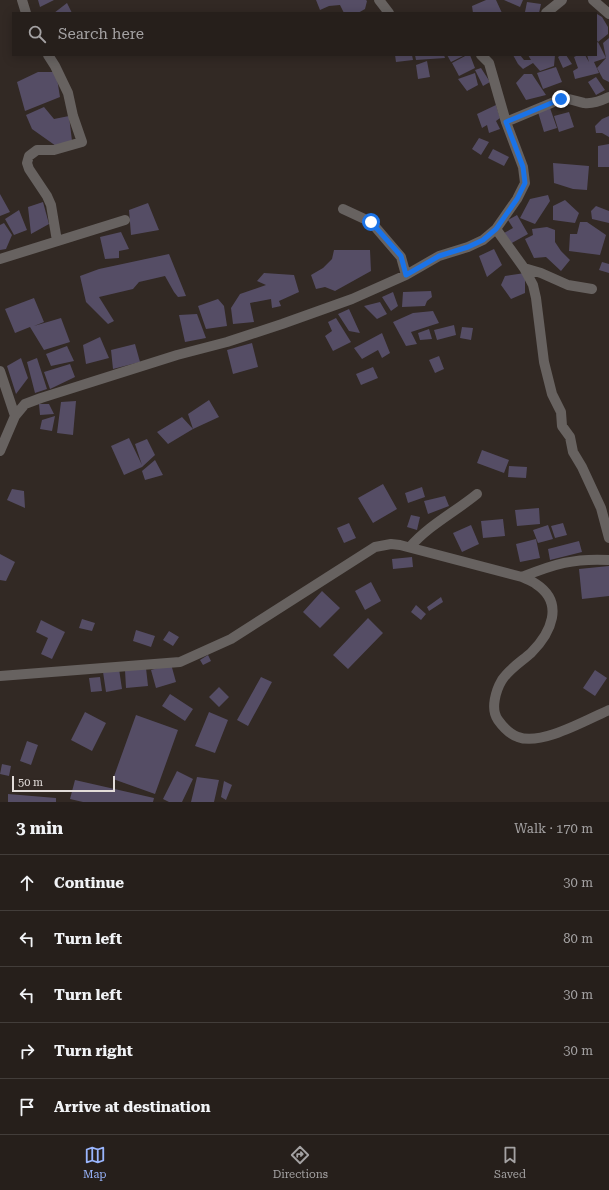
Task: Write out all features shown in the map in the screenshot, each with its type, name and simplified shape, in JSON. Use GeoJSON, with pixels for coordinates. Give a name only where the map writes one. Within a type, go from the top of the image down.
{"type":"FeatureCollection","features":[{"type":"Feature","properties":{"kind":"street"},"geometry":{"type":"LineString","coordinates":[[22,0],[26,12]]}},
{"type":"Feature","properties":{"kind":"street"},"geometry":{"type":"LineString","coordinates":[[379,0],[388,12]]}},
{"type":"Feature","properties":{"kind":"street"},"geometry":{"type":"LineString","coordinates":[[547,12],[562,0]]}},
{"type":"Feature","properties":{"kind":"street"},"geometry":{"type":"LineString","coordinates":[[593,0],[609,14]]}},
{"type":"Feature","properties":{"kind":"street"},"geometry":{"type":"LineString","coordinates":[[49,56],[68,93],[73,116],[82,142],[54,150],[37,150],[29,156],[27,163],[29,169],[47,196],[51,205],[57,241]]}},
{"type":"Feature","properties":{"kind":"street"},"geometry":{"type":"LineString","coordinates":[[0,451],[15,416],[25,404],[177,355],[226,342],[352,299],[406,275],[439,256],[468,247],[483,240],[496,229],[517,199],[525,183],[523,167],[506,122],[490,59]]}},
{"type":"Feature","properties":{"kind":"street"},"geometry":{"type":"LineString","coordinates":[[506,122],[561,99],[567,98],[584,103],[590,103],[599,102],[609,97]]}},
{"type":"Feature","properties":{"kind":"street"},"geometry":{"type":"LineString","coordinates":[[343,209],[371,222],[401,256],[406,275]]}},
{"type":"Feature","properties":{"kind":"street"},"geometry":{"type":"LineString","coordinates":[[0,259],[125,220]]}},
{"type":"Feature","properties":{"kind":"street"},"geometry":{"type":"LineString","coordinates":[[496,229],[524,268],[532,285],[536,298],[544,362],[552,394],[561,412],[562,426],[570,437],[573,452],[582,467],[601,508],[609,538]]}},
{"type":"Feature","properties":{"kind":"street"},"geometry":{"type":"LineString","coordinates":[[524,268],[541,273],[568,285],[592,289]]}},
{"type":"Feature","properties":{"kind":"street"},"geometry":{"type":"LineString","coordinates":[[0,371],[15,416]]}},
{"type":"Feature","properties":{"kind":"street"},"geometry":{"type":"LineString","coordinates":[[410,548],[420,536],[444,516],[477,494]]}},
{"type":"Feature","properties":{"kind":"street"},"geometry":{"type":"LineString","coordinates":[[0,676],[180,662],[231,639],[375,547],[391,544],[522,576],[536,584],[547,595],[552,605],[553,614],[544,638],[502,679],[495,699],[495,716],[504,729],[518,738],[536,739],[560,732],[609,710]]}},
{"type":"Feature","properties":{"kind":"street"},"geometry":{"type":"LineString","coordinates":[[522,576],[551,565],[573,560],[609,560]]}},
{"type":"Feature","properties":{"kind":"building"},"geometry":{"type":"Polygon","coordinates":[[[38,0],[54,0],[40,7],[38,0]]]}},
{"type":"Feature","properties":{"kind":"building"},"geometry":{"type":"Polygon","coordinates":[[[316,0],[367,1],[365,9],[360,12],[344,12],[340,5],[329,6],[320,10],[316,0]]]}},
{"type":"Feature","properties":{"kind":"building"},"geometry":{"type":"Polygon","coordinates":[[[486,0],[496,0],[502,12],[473,12],[472,6],[486,0]]]}},
{"type":"Feature","properties":{"kind":"building"},"geometry":{"type":"Polygon","coordinates":[[[504,0],[523,0],[520,7],[504,0]]]}},
{"type":"Feature","properties":{"kind":"building"},"geometry":{"type":"Polygon","coordinates":[[[527,2],[541,4],[539,12],[525,12],[527,2]]]}},
{"type":"Feature","properties":{"kind":"building"},"geometry":{"type":"Polygon","coordinates":[[[67,3],[72,12],[55,12],[67,3]]]}},
{"type":"Feature","properties":{"kind":"building"},"geometry":{"type":"Polygon","coordinates":[[[597,14],[602,17],[608,27],[608,34],[598,42],[597,14]]]}},
{"type":"Feature","properties":{"kind":"building"},"geometry":{"type":"Polygon","coordinates":[[[609,38],[609,82],[603,79],[597,68],[606,58],[603,43],[609,38]]]}},
{"type":"Feature","properties":{"kind":"building"},"geometry":{"type":"Polygon","coordinates":[[[597,42],[606,58],[594,62],[599,73],[575,79],[573,71],[578,68],[574,57],[586,56],[589,62],[587,56],[597,56],[597,42]]]}},
{"type":"Feature","properties":{"kind":"building"},"geometry":{"type":"Polygon","coordinates":[[[395,56],[412,56],[413,60],[396,62],[395,56]]]}},
{"type":"Feature","properties":{"kind":"building"},"geometry":{"type":"Polygon","coordinates":[[[415,56],[444,56],[445,58],[416,60],[415,56]]]}},
{"type":"Feature","properties":{"kind":"building"},"geometry":{"type":"Polygon","coordinates":[[[448,56],[463,56],[451,62],[448,56]]]}},
{"type":"Feature","properties":{"kind":"building"},"geometry":{"type":"Polygon","coordinates":[[[465,56],[470,56],[475,68],[459,76],[452,63],[465,56]]]}},
{"type":"Feature","properties":{"kind":"building"},"geometry":{"type":"Polygon","coordinates":[[[514,56],[521,56],[524,60],[531,60],[529,56],[555,56],[554,66],[540,71],[533,63],[523,69],[514,56]]]}},
{"type":"Feature","properties":{"kind":"building"},"geometry":{"type":"Polygon","coordinates":[[[567,56],[572,64],[563,68],[558,57],[567,56]]]}},
{"type":"Feature","properties":{"kind":"building"},"geometry":{"type":"Polygon","coordinates":[[[427,61],[430,77],[418,79],[416,65],[427,61]]]}},
{"type":"Feature","properties":{"kind":"building"},"geometry":{"type":"Polygon","coordinates":[[[556,67],[562,82],[543,89],[537,73],[556,67]]]}},
{"type":"Feature","properties":{"kind":"building"},"geometry":{"type":"Polygon","coordinates":[[[481,68],[490,82],[483,86],[475,70],[481,68]]]}},
{"type":"Feature","properties":{"kind":"building"},"geometry":{"type":"Polygon","coordinates":[[[38,72],[56,72],[60,97],[25,111],[17,82],[38,72]]]}},
{"type":"Feature","properties":{"kind":"building"},"geometry":{"type":"Polygon","coordinates":[[[475,73],[478,85],[467,91],[458,79],[475,73]]]}},
{"type":"Feature","properties":{"kind":"building"},"geometry":{"type":"Polygon","coordinates":[[[524,74],[532,74],[546,95],[526,100],[516,83],[524,74]]]}},
{"type":"Feature","properties":{"kind":"building"},"geometry":{"type":"Polygon","coordinates":[[[596,77],[605,90],[596,95],[588,82],[596,77]]]}},
{"type":"Feature","properties":{"kind":"building"},"geometry":{"type":"Polygon","coordinates":[[[496,105],[500,118],[496,121],[500,129],[489,133],[487,125],[482,128],[477,114],[496,105]]]}},
{"type":"Feature","properties":{"kind":"building"},"geometry":{"type":"Polygon","coordinates":[[[44,107],[54,119],[69,116],[72,141],[56,146],[32,129],[26,115],[44,107]]]}},
{"type":"Feature","properties":{"kind":"building"},"geometry":{"type":"Polygon","coordinates":[[[550,108],[557,128],[544,132],[538,112],[550,108]]]}},
{"type":"Feature","properties":{"kind":"building"},"geometry":{"type":"Polygon","coordinates":[[[569,112],[574,127],[559,132],[554,116],[569,112]]]}},
{"type":"Feature","properties":{"kind":"building"},"geometry":{"type":"Polygon","coordinates":[[[609,116],[609,137],[602,133],[596,133],[595,126],[602,119],[609,116]]]}},
{"type":"Feature","properties":{"kind":"building"},"geometry":{"type":"Polygon","coordinates":[[[479,138],[489,142],[481,155],[472,149],[479,138]]]}},
{"type":"Feature","properties":{"kind":"building"},"geometry":{"type":"Polygon","coordinates":[[[609,144],[609,167],[598,167],[598,146],[609,144]]]}},
{"type":"Feature","properties":{"kind":"building"},"geometry":{"type":"Polygon","coordinates":[[[493,149],[509,157],[504,166],[488,158],[493,149]]]}},
{"type":"Feature","properties":{"kind":"building"},"geometry":{"type":"Polygon","coordinates":[[[553,163],[589,166],[587,190],[573,189],[554,183],[553,163]]]}},
{"type":"Feature","properties":{"kind":"building"},"geometry":{"type":"Polygon","coordinates":[[[0,194],[10,212],[0,216],[0,194]]]}},
{"type":"Feature","properties":{"kind":"building"},"geometry":{"type":"Polygon","coordinates":[[[548,195],[550,201],[535,224],[520,218],[530,199],[548,195]]]}},
{"type":"Feature","properties":{"kind":"building"},"geometry":{"type":"Polygon","coordinates":[[[565,200],[579,213],[575,223],[553,220],[553,206],[565,200]]]}},
{"type":"Feature","properties":{"kind":"building"},"geometry":{"type":"Polygon","coordinates":[[[43,202],[49,224],[31,234],[28,207],[43,202]]]}},
{"type":"Feature","properties":{"kind":"building"},"geometry":{"type":"Polygon","coordinates":[[[148,203],[159,230],[131,235],[129,210],[148,203]]]}},
{"type":"Feature","properties":{"kind":"building"},"geometry":{"type":"Polygon","coordinates":[[[596,206],[609,211],[609,223],[592,219],[591,211],[596,206]]]}},
{"type":"Feature","properties":{"kind":"building"},"geometry":{"type":"Polygon","coordinates":[[[19,210],[27,230],[14,235],[5,219],[19,210]]]}},
{"type":"Feature","properties":{"kind":"building"},"geometry":{"type":"Polygon","coordinates":[[[517,215],[528,234],[510,244],[504,233],[513,228],[508,220],[517,215]]]}},
{"type":"Feature","properties":{"kind":"building"},"geometry":{"type":"Polygon","coordinates":[[[580,222],[587,222],[606,235],[600,255],[569,251],[570,234],[577,234],[580,222]]]}},
{"type":"Feature","properties":{"kind":"building"},"geometry":{"type":"Polygon","coordinates":[[[4,223],[12,235],[6,249],[0,250],[0,225],[4,223]]]}},
{"type":"Feature","properties":{"kind":"building"},"geometry":{"type":"Polygon","coordinates":[[[547,227],[555,230],[555,242],[570,260],[561,271],[546,257],[534,258],[525,239],[533,235],[532,229],[547,227]]]}},
{"type":"Feature","properties":{"kind":"building"},"geometry":{"type":"Polygon","coordinates":[[[121,232],[129,249],[119,251],[119,258],[105,259],[100,237],[121,232]]]}},
{"type":"Feature","properties":{"kind":"building"},"geometry":{"type":"Polygon","coordinates":[[[494,249],[502,265],[487,277],[479,256],[494,249]]]}},
{"type":"Feature","properties":{"kind":"building"},"geometry":{"type":"Polygon","coordinates":[[[334,250],[370,250],[371,271],[335,291],[325,287],[316,289],[311,275],[323,268],[332,259],[334,250]]]}},
{"type":"Feature","properties":{"kind":"building"},"geometry":{"type":"Polygon","coordinates":[[[169,254],[186,296],[178,297],[165,276],[139,282],[133,289],[99,297],[114,321],[108,324],[86,302],[80,276],[99,269],[169,254]]]}},
{"type":"Feature","properties":{"kind":"building"},"geometry":{"type":"Polygon","coordinates":[[[602,262],[609,264],[609,273],[599,270],[602,262]]]}},
{"type":"Feature","properties":{"kind":"building"},"geometry":{"type":"Polygon","coordinates":[[[264,273],[294,275],[299,292],[279,301],[281,306],[272,308],[271,299],[250,303],[254,322],[233,324],[231,308],[240,294],[266,285],[257,281],[264,273]]]}},
{"type":"Feature","properties":{"kind":"building"},"geometry":{"type":"Polygon","coordinates":[[[525,273],[525,293],[511,299],[501,285],[505,276],[525,273]]]}},
{"type":"Feature","properties":{"kind":"building"},"geometry":{"type":"Polygon","coordinates":[[[431,291],[432,297],[427,301],[425,306],[402,307],[403,292],[431,291]]]}},
{"type":"Feature","properties":{"kind":"building"},"geometry":{"type":"Polygon","coordinates":[[[393,292],[398,306],[391,311],[382,297],[393,292]]]}},
{"type":"Feature","properties":{"kind":"building"},"geometry":{"type":"Polygon","coordinates":[[[34,298],[44,322],[34,326],[61,318],[70,342],[44,350],[30,327],[15,333],[5,309],[34,298]]]}},
{"type":"Feature","properties":{"kind":"building"},"geometry":{"type":"Polygon","coordinates":[[[218,299],[224,306],[227,326],[206,329],[198,306],[218,299]]]}},
{"type":"Feature","properties":{"kind":"building"},"geometry":{"type":"Polygon","coordinates":[[[380,302],[387,314],[377,319],[364,306],[380,302]]]}},
{"type":"Feature","properties":{"kind":"building"},"geometry":{"type":"Polygon","coordinates":[[[349,309],[360,333],[349,331],[338,314],[349,309]]]}},
{"type":"Feature","properties":{"kind":"building"},"geometry":{"type":"Polygon","coordinates":[[[433,311],[439,323],[411,332],[417,344],[406,346],[393,322],[413,313],[433,311]]]}},
{"type":"Feature","properties":{"kind":"building"},"geometry":{"type":"Polygon","coordinates":[[[197,314],[206,338],[185,342],[179,315],[197,314]]]}},
{"type":"Feature","properties":{"kind":"building"},"geometry":{"type":"Polygon","coordinates":[[[336,318],[351,342],[333,351],[325,336],[332,331],[328,322],[336,318]]]}},
{"type":"Feature","properties":{"kind":"building"},"geometry":{"type":"Polygon","coordinates":[[[454,325],[456,335],[437,340],[434,330],[454,325]]]}},
{"type":"Feature","properties":{"kind":"building"},"geometry":{"type":"Polygon","coordinates":[[[462,327],[473,328],[471,340],[460,338],[462,327]]]}},
{"type":"Feature","properties":{"kind":"building"},"geometry":{"type":"Polygon","coordinates":[[[429,329],[432,339],[420,340],[418,333],[429,329]]]}},
{"type":"Feature","properties":{"kind":"building"},"geometry":{"type":"Polygon","coordinates":[[[382,333],[390,353],[382,358],[378,350],[362,359],[354,348],[382,333]]]}},
{"type":"Feature","properties":{"kind":"building"},"geometry":{"type":"Polygon","coordinates":[[[100,337],[109,358],[86,364],[83,345],[100,337]]]}},
{"type":"Feature","properties":{"kind":"building"},"geometry":{"type":"Polygon","coordinates":[[[252,343],[258,367],[233,374],[227,350],[252,343]]]}},
{"type":"Feature","properties":{"kind":"building"},"geometry":{"type":"Polygon","coordinates":[[[135,344],[140,362],[113,369],[111,350],[135,344]]]}},
{"type":"Feature","properties":{"kind":"building"},"geometry":{"type":"Polygon","coordinates":[[[67,346],[74,361],[51,366],[46,354],[67,346]]]}},
{"type":"Feature","properties":{"kind":"building"},"geometry":{"type":"Polygon","coordinates":[[[439,356],[444,369],[435,373],[429,360],[439,356]]]}},
{"type":"Feature","properties":{"kind":"building"},"geometry":{"type":"Polygon","coordinates":[[[21,358],[28,378],[16,394],[7,366],[21,358]]]}},
{"type":"Feature","properties":{"kind":"building"},"geometry":{"type":"Polygon","coordinates":[[[37,358],[47,389],[35,393],[27,362],[37,358]]]}},
{"type":"Feature","properties":{"kind":"building"},"geometry":{"type":"Polygon","coordinates":[[[70,364],[75,377],[50,389],[44,372],[70,364]]]}},
{"type":"Feature","properties":{"kind":"building"},"geometry":{"type":"Polygon","coordinates":[[[373,367],[378,378],[361,385],[356,374],[373,367]]]}},
{"type":"Feature","properties":{"kind":"building"},"geometry":{"type":"Polygon","coordinates":[[[209,400],[219,417],[193,429],[188,414],[209,400]]]}},
{"type":"Feature","properties":{"kind":"building"},"geometry":{"type":"Polygon","coordinates":[[[76,401],[73,435],[57,433],[61,402],[76,401]]]}},
{"type":"Feature","properties":{"kind":"building"},"geometry":{"type":"Polygon","coordinates":[[[39,404],[49,404],[54,414],[40,415],[39,404]]]}},
{"type":"Feature","properties":{"kind":"building"},"geometry":{"type":"Polygon","coordinates":[[[55,416],[52,431],[40,429],[42,420],[55,416]]]}},
{"type":"Feature","properties":{"kind":"building"},"geometry":{"type":"Polygon","coordinates":[[[182,417],[193,429],[168,444],[157,432],[182,417]]]}},
{"type":"Feature","properties":{"kind":"building"},"geometry":{"type":"Polygon","coordinates":[[[129,438],[142,465],[135,444],[147,439],[155,455],[142,467],[124,475],[111,446],[129,438]]]}},
{"type":"Feature","properties":{"kind":"building"},"geometry":{"type":"Polygon","coordinates":[[[482,450],[509,460],[504,473],[477,463],[482,450]]]}},
{"type":"Feature","properties":{"kind":"building"},"geometry":{"type":"Polygon","coordinates":[[[155,460],[163,475],[145,480],[142,471],[155,460]]]}},
{"type":"Feature","properties":{"kind":"building"},"geometry":{"type":"Polygon","coordinates":[[[509,466],[527,467],[526,478],[508,477],[509,466]]]}},
{"type":"Feature","properties":{"kind":"building"},"geometry":{"type":"Polygon","coordinates":[[[383,484],[397,509],[373,523],[358,498],[383,484]]]}},
{"type":"Feature","properties":{"kind":"building"},"geometry":{"type":"Polygon","coordinates":[[[422,487],[425,497],[408,503],[405,493],[422,487]]]}},
{"type":"Feature","properties":{"kind":"building"},"geometry":{"type":"Polygon","coordinates":[[[12,489],[24,491],[25,508],[7,500],[12,489]]]}},
{"type":"Feature","properties":{"kind":"building"},"geometry":{"type":"Polygon","coordinates":[[[445,496],[449,506],[428,514],[424,501],[445,496]]]}},
{"type":"Feature","properties":{"kind":"building"},"geometry":{"type":"Polygon","coordinates":[[[539,508],[540,524],[517,526],[515,510],[539,508]]]}},
{"type":"Feature","properties":{"kind":"building"},"geometry":{"type":"Polygon","coordinates":[[[411,515],[420,517],[417,530],[407,527],[411,515]]]}},
{"type":"Feature","properties":{"kind":"building"},"geometry":{"type":"Polygon","coordinates":[[[503,519],[505,536],[483,538],[481,521],[503,519]]]}},
{"type":"Feature","properties":{"kind":"building"},"geometry":{"type":"Polygon","coordinates":[[[349,523],[356,538],[344,543],[337,528],[349,523]]]}},
{"type":"Feature","properties":{"kind":"building"},"geometry":{"type":"Polygon","coordinates":[[[563,523],[567,535],[555,538],[551,526],[563,523]]]}},
{"type":"Feature","properties":{"kind":"building"},"geometry":{"type":"Polygon","coordinates":[[[471,525],[479,544],[462,552],[453,533],[471,525]]]}},
{"type":"Feature","properties":{"kind":"building"},"geometry":{"type":"Polygon","coordinates":[[[548,525],[553,539],[538,543],[533,530],[548,525]]]}},
{"type":"Feature","properties":{"kind":"building"},"geometry":{"type":"Polygon","coordinates":[[[536,539],[540,558],[520,562],[516,544],[536,539]]]}},
{"type":"Feature","properties":{"kind":"building"},"geometry":{"type":"Polygon","coordinates":[[[579,541],[582,552],[550,560],[548,549],[579,541]]]}},
{"type":"Feature","properties":{"kind":"building"},"geometry":{"type":"Polygon","coordinates":[[[0,554],[15,562],[6,581],[0,580],[0,554]]]}},
{"type":"Feature","properties":{"kind":"building"},"geometry":{"type":"Polygon","coordinates":[[[412,557],[413,567],[393,569],[392,559],[412,557]]]}},
{"type":"Feature","properties":{"kind":"building"},"geometry":{"type":"Polygon","coordinates":[[[609,566],[609,596],[582,599],[579,569],[609,566]]]}},
{"type":"Feature","properties":{"kind":"building"},"geometry":{"type":"Polygon","coordinates":[[[371,582],[381,601],[365,610],[355,591],[371,582]]]}},
{"type":"Feature","properties":{"kind":"building"},"geometry":{"type":"Polygon","coordinates":[[[322,591],[340,608],[320,628],[303,612],[322,591]]]}},
{"type":"Feature","properties":{"kind":"building"},"geometry":{"type":"Polygon","coordinates":[[[441,597],[443,602],[429,611],[427,607],[441,597]]]}},
{"type":"Feature","properties":{"kind":"building"},"geometry":{"type":"Polygon","coordinates":[[[416,605],[426,614],[421,620],[411,612],[416,605]]]}},
{"type":"Feature","properties":{"kind":"building"},"geometry":{"type":"Polygon","coordinates":[[[368,618],[383,633],[348,669],[333,655],[368,618]]]}},
{"type":"Feature","properties":{"kind":"building"},"geometry":{"type":"Polygon","coordinates":[[[82,619],[95,623],[92,631],[79,628],[82,619]]]}},
{"type":"Feature","properties":{"kind":"building"},"geometry":{"type":"Polygon","coordinates":[[[41,620],[65,632],[52,659],[41,654],[48,638],[36,632],[41,620]]]}},
{"type":"Feature","properties":{"kind":"building"},"geometry":{"type":"Polygon","coordinates":[[[136,630],[155,636],[151,647],[133,641],[136,630]]]}},
{"type":"Feature","properties":{"kind":"building"},"geometry":{"type":"Polygon","coordinates":[[[169,631],[179,637],[173,646],[163,640],[169,631]]]}},
{"type":"Feature","properties":{"kind":"building"},"geometry":{"type":"Polygon","coordinates":[[[208,655],[211,661],[203,665],[200,660],[208,655]]]}},
{"type":"Feature","properties":{"kind":"building"},"geometry":{"type":"Polygon","coordinates":[[[171,664],[176,682],[156,688],[151,670],[171,664]]]}},
{"type":"Feature","properties":{"kind":"building"},"geometry":{"type":"Polygon","coordinates":[[[146,668],[148,686],[126,688],[125,670],[146,668]]]}},
{"type":"Feature","properties":{"kind":"building"},"geometry":{"type":"Polygon","coordinates":[[[119,669],[122,689],[106,692],[103,672],[119,669]]]}},
{"type":"Feature","properties":{"kind":"building"},"geometry":{"type":"Polygon","coordinates":[[[595,670],[607,678],[595,696],[583,688],[595,670]]]}},
{"type":"Feature","properties":{"kind":"building"},"geometry":{"type":"Polygon","coordinates":[[[100,677],[102,691],[91,692],[89,678],[100,677]]]}},
{"type":"Feature","properties":{"kind":"building"},"geometry":{"type":"Polygon","coordinates":[[[261,677],[272,682],[248,726],[237,720],[261,677]]]}},
{"type":"Feature","properties":{"kind":"building"},"geometry":{"type":"Polygon","coordinates":[[[219,687],[229,697],[219,707],[209,697],[219,687]]]}},
{"type":"Feature","properties":{"kind":"building"},"geometry":{"type":"Polygon","coordinates":[[[170,694],[193,709],[185,721],[162,706],[170,694]]]}},
{"type":"Feature","properties":{"kind":"building"},"geometry":{"type":"Polygon","coordinates":[[[85,712],[106,723],[92,751],[71,740],[85,712]]]}},
{"type":"Feature","properties":{"kind":"building"},"geometry":{"type":"Polygon","coordinates":[[[209,712],[228,720],[215,753],[195,746],[209,712]]]}},
{"type":"Feature","properties":{"kind":"building"},"geometry":{"type":"Polygon","coordinates":[[[136,715],[178,730],[155,794],[113,779],[136,715]]]}},
{"type":"Feature","properties":{"kind":"building"},"geometry":{"type":"Polygon","coordinates":[[[27,741],[38,745],[31,765],[20,761],[27,741]]]}},
{"type":"Feature","properties":{"kind":"building"},"geometry":{"type":"Polygon","coordinates":[[[2,764],[11,766],[9,776],[0,774],[2,764]]]}},
{"type":"Feature","properties":{"kind":"building"},"geometry":{"type":"Polygon","coordinates":[[[177,771],[193,779],[182,802],[169,802],[163,799],[177,771]]]}},
{"type":"Feature","properties":{"kind":"building"},"geometry":{"type":"Polygon","coordinates":[[[197,777],[219,780],[214,802],[191,802],[197,777]]]}},
{"type":"Feature","properties":{"kind":"building"},"geometry":{"type":"Polygon","coordinates":[[[75,780],[154,798],[153,802],[83,802],[70,799],[75,780]]]}},
{"type":"Feature","properties":{"kind":"building"},"geometry":{"type":"Polygon","coordinates":[[[224,781],[232,785],[226,800],[221,797],[224,781]]]}},
{"type":"Feature","properties":{"kind":"building"},"geometry":{"type":"Polygon","coordinates":[[[8,794],[56,798],[56,802],[8,802],[8,794]]]}},
{"type":"Feature","properties":{"kind":"route"},"geometry":{"type":"LineString","coordinates":[[371,222],[401,256],[406,275],[439,256],[468,247],[483,240],[496,229],[517,199],[525,183],[523,167],[506,122],[561,99]]}}]}
